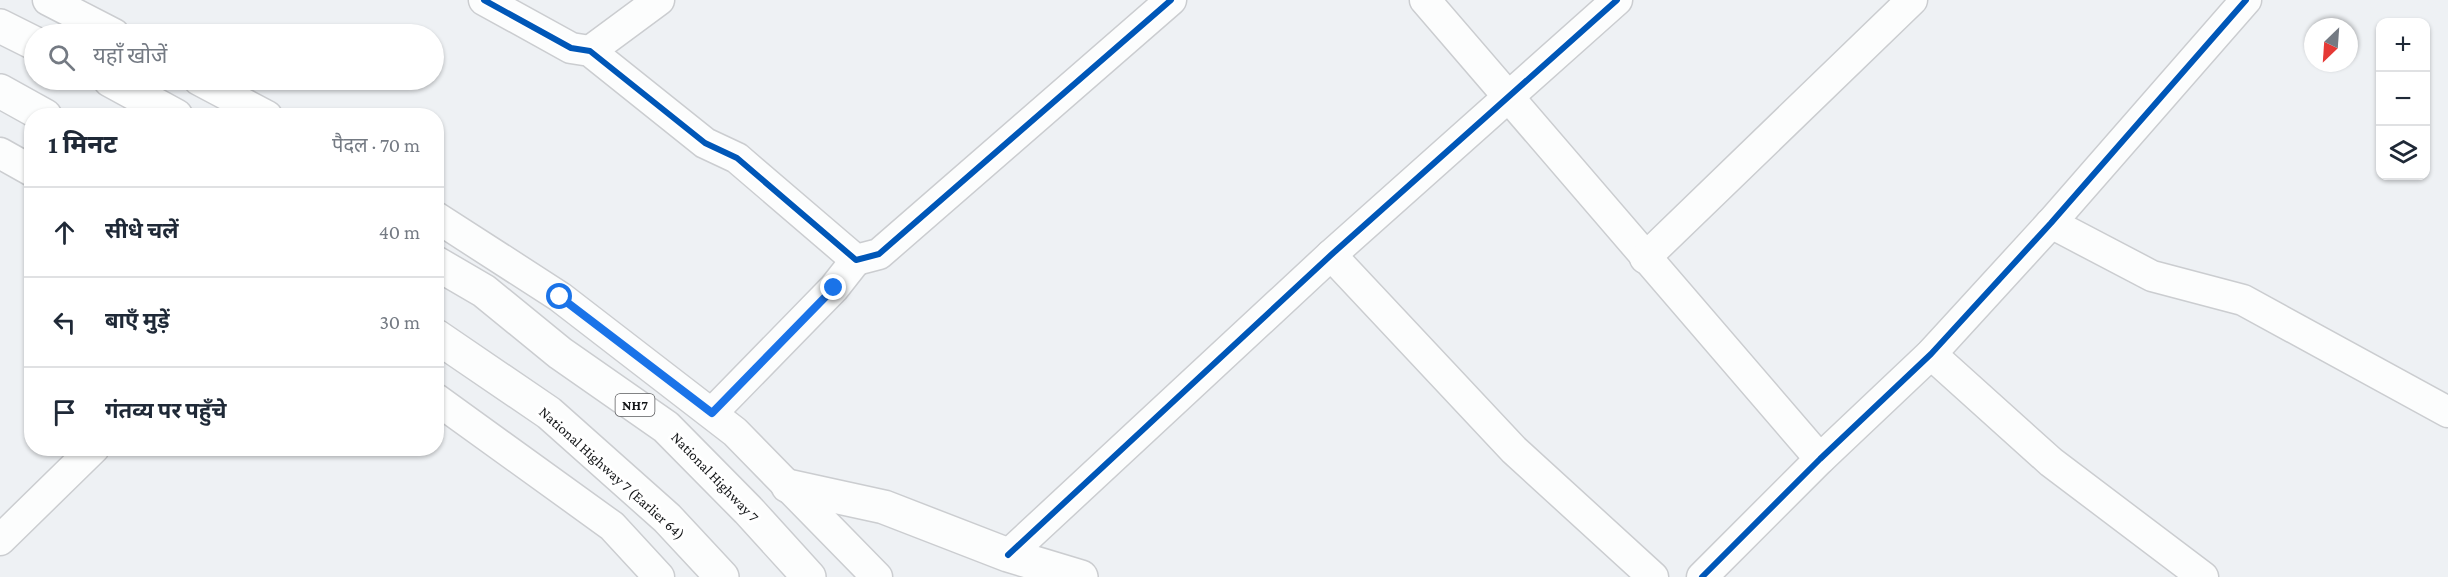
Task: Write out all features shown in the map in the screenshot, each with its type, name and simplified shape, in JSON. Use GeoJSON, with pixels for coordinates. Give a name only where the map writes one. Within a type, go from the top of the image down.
{"type":"FeatureCollection","features":[{"type":"Feature","properties":{"kind":"main road"},"geometry":{"type":"LineString","coordinates":[[0,26],[24,38]]}},
{"type":"Feature","properties":{"kind":"main road"},"geometry":{"type":"LineString","coordinates":[[128,90],[161,108]]}},
{"type":"Feature","properties":{"kind":"main road"},"geometry":{"type":"LineString","coordinates":[[0,91],[31,108]]}},
{"type":"Feature","properties":{"kind":"main road","name":"National Highway 7"},"geometry":{"type":"LineString","coordinates":[[444,267],[484,291],[560,353],[666,427],[748,510],[809,577]]}},
{"type":"Feature","properties":{"kind":"main road","name":"National Highway 7 (Earlier 64)"},"geometry":{"type":"LineString","coordinates":[[444,341],[549,413],[667,518],[722,577]]}},
{"type":"Feature","properties":{"kind":"main road"},"geometry":{"type":"LineString","coordinates":[[788,486],[884,507],[1008,555],[1081,577]]}},
{"type":"Feature","properties":{"kind":"street"},"geometry":{"type":"LineString","coordinates":[[48,0],[95,24]]}},
{"type":"Feature","properties":{"kind":"street"},"geometry":{"type":"LineString","coordinates":[[484,0],[571,48],[590,51],[705,143],[736,158],[856,260]]}},
{"type":"Feature","properties":{"kind":"street"},"geometry":{"type":"LineString","coordinates":[[590,51],[659,0]]}},
{"type":"Feature","properties":{"kind":"street"},"geometry":{"type":"LineString","coordinates":[[1425,0],[1820,459]]}},
{"type":"Feature","properties":{"kind":"street"},"geometry":{"type":"LineString","coordinates":[[1008,555],[1331,255],[1617,0]]}},
{"type":"Feature","properties":{"kind":"street"},"geometry":{"type":"LineString","coordinates":[[1645,258],[1912,0]]}},
{"type":"Feature","properties":{"kind":"street"},"geometry":{"type":"LineString","coordinates":[[1702,577],[1820,459],[1931,354],[2051,223],[2246,0]]}},
{"type":"Feature","properties":{"kind":"street"},"geometry":{"type":"LineString","coordinates":[[712,413],[834,288],[856,260],[879,254],[1153,5]]}},
{"type":"Feature","properties":{"kind":"street"},"geometry":{"type":"LineString","coordinates":[[218,90],[252,108]]}},
{"type":"Feature","properties":{"kind":"street"},"geometry":{"type":"LineString","coordinates":[[0,153],[24,166]]}},
{"type":"Feature","properties":{"kind":"street"},"geometry":{"type":"LineString","coordinates":[[444,222],[560,297],[712,413],[735,432],[877,577]]}},
{"type":"Feature","properties":{"kind":"street"},"geometry":{"type":"LineString","coordinates":[[2051,223],[2152,276],[2243,300],[2448,412]]}},
{"type":"Feature","properties":{"kind":"street"},"geometry":{"type":"LineString","coordinates":[[1331,255],[1514,450],[1653,577]]}},
{"type":"Feature","properties":{"kind":"street"},"geometry":{"type":"LineString","coordinates":[[1931,354],[2051,462],[2203,577]]}},
{"type":"Feature","properties":{"kind":"street"},"geometry":{"type":"LineString","coordinates":[[444,405],[612,526],[659,577]]}},
{"type":"Feature","properties":{"kind":"street"},"geometry":{"type":"LineString","coordinates":[[0,540],[86,456]]}},
{"type":"Feature","properties":{"kind":"cycle path"},"geometry":{"type":"LineString","coordinates":[[484,0],[571,48],[590,51],[705,143],[737,158],[856,260],[879,254],[1171,0]]}},
{"type":"Feature","properties":{"kind":"cycle path"},"geometry":{"type":"LineString","coordinates":[[1008,555],[1331,255],[1617,0]]}},
{"type":"Feature","properties":{"kind":"cycle path"},"geometry":{"type":"LineString","coordinates":[[1702,577],[1820,459],[1931,354],[2051,223],[2246,0]]}},
{"type":"Feature","properties":{"kind":"route"},"geometry":{"type":"LineString","coordinates":[[560,297],[712,413],[834,288]]}}]}
